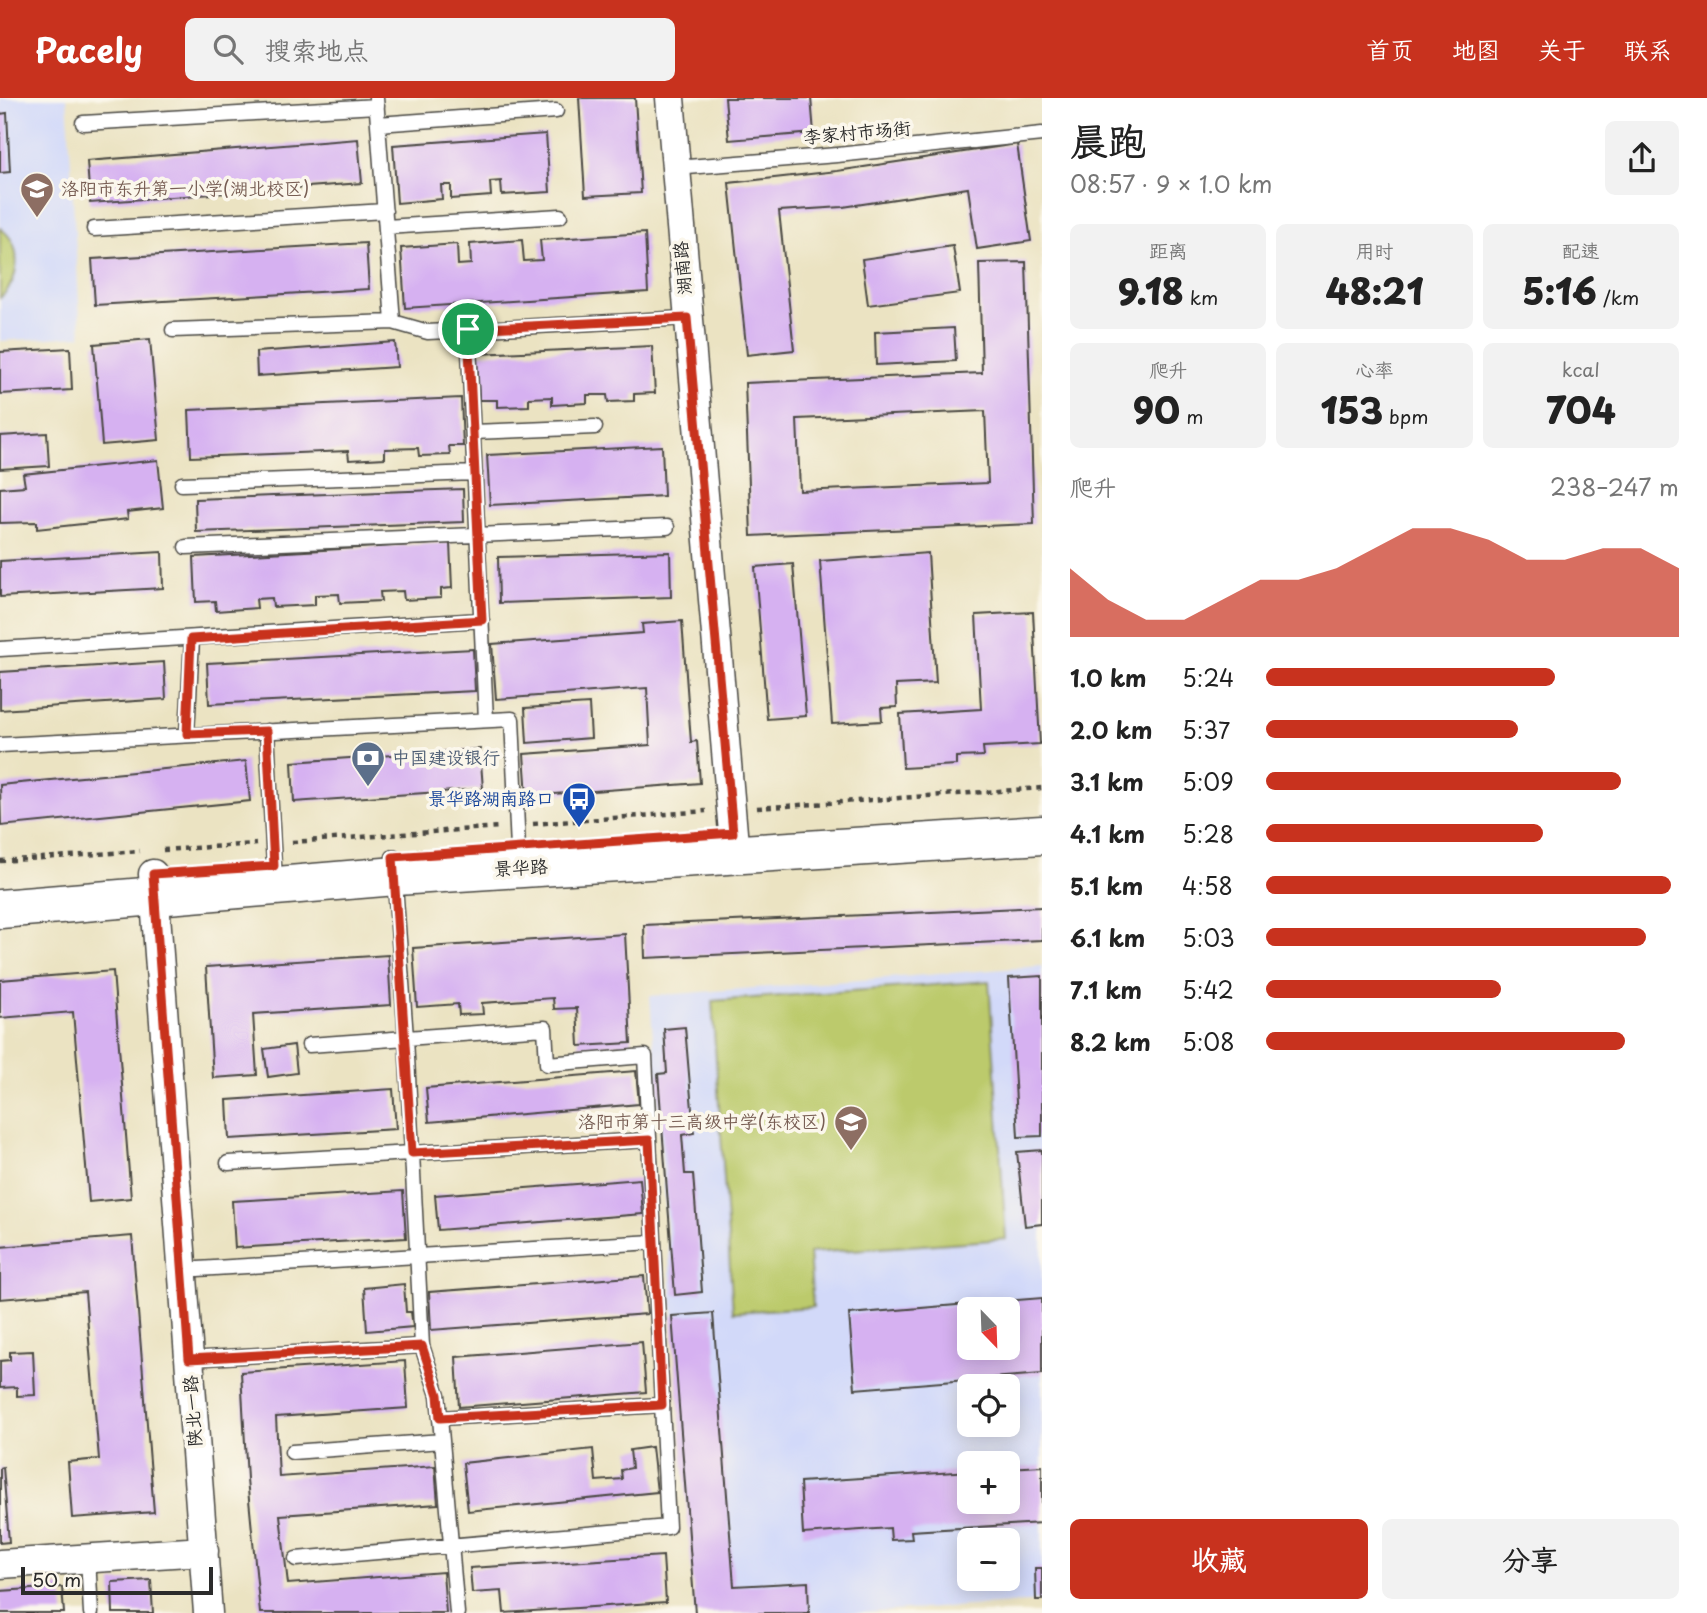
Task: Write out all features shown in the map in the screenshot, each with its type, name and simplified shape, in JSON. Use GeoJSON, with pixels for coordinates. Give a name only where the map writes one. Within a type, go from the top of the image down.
{"type":"FeatureCollection","features":[{"type":"Feature","properties":{"kind":"main road","name":"景华路"},"geometry":{"type":"LineString","coordinates":[[0,884],[154,885],[734,844],[1042,811]]}},
{"type":"Feature","properties":{"kind":"main road","name":"景华路"},"geometry":{"type":"LineString","coordinates":[[0,909],[274,866],[395,866],[518,849],[1042,835]]}},
{"type":"Feature","properties":{"kind":"street","name":"湖南路"},"geometry":{"type":"LineString","coordinates":[[670,98],[734,844]]}},
{"type":"Feature","properties":{"kind":"street","name":"陕北一路"},"geometry":{"type":"LineString","coordinates":[[154,885],[208,1613]]}},
{"type":"Feature","properties":{"kind":"street"},"geometry":{"type":"LineString","coordinates":[[0,1564],[204,1550]]}},
{"type":"Feature","properties":{"kind":"lane"},"geometry":{"type":"LineString","coordinates":[[83,123],[377,102],[393,322]]}},
{"type":"Feature","properties":{"kind":"lane"},"geometry":{"type":"LineString","coordinates":[[378,124],[556,111]]}},
{"type":"Feature","properties":{"kind":"lane","name":"李家村市场街"},"geometry":{"type":"LineString","coordinates":[[675,168],[1042,134]]}},
{"type":"Feature","properties":{"kind":"lane"},"geometry":{"type":"LineString","coordinates":[[94,229],[385,211]]}},
{"type":"Feature","properties":{"kind":"lane"},"geometry":{"type":"LineString","coordinates":[[386,227],[560,216]]}},
{"type":"Feature","properties":{"kind":"lane"},"geometry":{"type":"LineString","coordinates":[[173,330],[393,322],[428,332],[687,318]]}},
{"type":"Feature","properties":{"kind":"lane"},"geometry":{"type":"LineString","coordinates":[[468,329],[486,720]]}},
{"type":"Feature","properties":{"kind":"lane"},"geometry":{"type":"LineString","coordinates":[[473,432],[595,427]]}},
{"type":"Feature","properties":{"kind":"lane"},"geometry":{"type":"LineString","coordinates":[[182,484],[475,473]]}},
{"type":"Feature","properties":{"kind":"lane"},"geometry":{"type":"LineString","coordinates":[[186,547],[667,527]]}},
{"type":"Feature","properties":{"kind":"lane"},"geometry":{"type":"LineString","coordinates":[[0,649],[482,620]]}},
{"type":"Feature","properties":{"kind":"lane"},"geometry":{"type":"LineString","coordinates":[[187,734],[191,639]]}},
{"type":"Feature","properties":{"kind":"lane"},"geometry":{"type":"LineString","coordinates":[[0,745],[512,719],[518,849]]}},
{"type":"Feature","properties":{"kind":"lane"},"geometry":{"type":"LineString","coordinates":[[267,731],[274,866]]}},
{"type":"Feature","properties":{"kind":"lane"},"geometry":{"type":"LineString","coordinates":[[395,866],[422,1346],[438,1395],[457,1613]]}},
{"type":"Feature","properties":{"kind":"lane"},"geometry":{"type":"LineString","coordinates":[[296,1559],[668,1527],[645,1055],[547,1064],[545,1028],[309,1045]]}},
{"type":"Feature","properties":{"kind":"lane"},"geometry":{"type":"LineString","coordinates":[[228,1163],[649,1140]]}},
{"type":"Feature","properties":{"kind":"lane"},"geometry":{"type":"LineString","coordinates":[[181,1270],[654,1242]]}},
{"type":"Feature","properties":{"kind":"lane"},"geometry":{"type":"LineString","coordinates":[[189,1359],[422,1346]]}},
{"type":"Feature","properties":{"kind":"lane"},"geometry":{"type":"LineString","coordinates":[[440,1418],[662,1405]]}},
{"type":"Feature","properties":{"kind":"lane"},"geometry":{"type":"LineString","coordinates":[[292,1452],[442,1441]]}},
{"type":"Feature","properties":{"kind":"lane"},"geometry":{"type":"LineString","coordinates":[[88,1558],[91,1613]]}},
{"type":"Feature","properties":{"kind":"shaded area","name":"洛阳市东升第一小学(湖北校区)"},"geometry":{"type":"Polygon","coordinates":[[[0,98],[67,98],[81,336],[0,341],[0,98]]]}},
{"type":"Feature","properties":{"kind":"shaded area","name":"洛阳市第十三高级中学(东校区)"},"geometry":{"type":"Polygon","coordinates":[[[1042,966],[1042,1601],[863,1613],[695,1613],[650,996],[1042,966]]]}},
{"type":"Feature","properties":{"kind":"green space"},"geometry":{"type":"Polygon","coordinates":[[[0,228],[13,244],[16,263],[12,282],[0,298],[0,228]]]}},
{"type":"Feature","properties":{"kind":"green space"},"geometry":{"type":"Polygon","coordinates":[[[989,981],[1006,1239],[809,1253],[813,1307],[733,1312],[712,1001],[989,981]]]}},
{"type":"Feature","properties":{"kind":"building"},"geometry":{"type":"Polygon","coordinates":[[[579,98],[635,98],[641,193],[585,196],[579,98]]]}},
{"type":"Feature","properties":{"kind":"building"},"geometry":{"type":"Polygon","coordinates":[[[725,98],[811,98],[814,133],[729,140],[725,98]]]}},
{"type":"Feature","properties":{"kind":"building"},"geometry":{"type":"Polygon","coordinates":[[[7,113],[10,172],[0,173],[0,114],[7,113]]]}},
{"type":"Feature","properties":{"kind":"building"},"geometry":{"type":"Polygon","coordinates":[[[546,134],[550,192],[502,195],[501,181],[490,182],[491,196],[451,199],[451,185],[441,185],[442,199],[397,203],[393,145],[546,134]]]}},
{"type":"Feature","properties":{"kind":"building"},"geometry":{"type":"Polygon","coordinates":[[[358,139],[362,183],[90,203],[87,161],[358,139]]]}},
{"type":"Feature","properties":{"kind":"building"},"geometry":{"type":"Polygon","coordinates":[[[1017,144],[1031,241],[977,249],[968,188],[843,207],[779,211],[794,350],[747,355],[729,183],[837,171],[1017,144]]]}},
{"type":"Feature","properties":{"kind":"building"},"geometry":{"type":"Polygon","coordinates":[[[645,233],[648,292],[405,308],[401,248],[457,244],[458,265],[471,264],[470,244],[522,240],[524,261],[542,260],[540,240],[645,233]]]}},
{"type":"Feature","properties":{"kind":"building"},"geometry":{"type":"Polygon","coordinates":[[[366,243],[369,289],[95,305],[92,259],[366,243]]]}},
{"type":"Feature","properties":{"kind":"building"},"geometry":{"type":"Polygon","coordinates":[[[953,246],[960,293],[868,305],[862,259],[953,246]]]}},
{"type":"Feature","properties":{"kind":"building"},"geometry":{"type":"Polygon","coordinates":[[[1026,262],[1034,524],[751,536],[745,383],[982,373],[979,263],[1026,262]],[[985,411],[797,419],[800,491],[988,483],[985,411]]]}},
{"type":"Feature","properties":{"kind":"building"},"geometry":{"type":"Polygon","coordinates":[[[954,328],[956,361],[876,365],[875,332],[954,328]]]}},
{"type":"Feature","properties":{"kind":"building"},"geometry":{"type":"Polygon","coordinates":[[[150,339],[159,440],[102,445],[94,344],[150,339]]]}},
{"type":"Feature","properties":{"kind":"building"},"geometry":{"type":"Polygon","coordinates":[[[395,342],[397,367],[257,376],[256,352],[395,342]]]}},
{"type":"Feature","properties":{"kind":"building"},"geometry":{"type":"Polygon","coordinates":[[[652,346],[655,393],[634,394],[634,401],[608,402],[607,395],[587,395],[587,403],[552,405],[552,397],[529,398],[529,406],[497,407],[497,400],[479,400],[477,354],[652,346]]]}},
{"type":"Feature","properties":{"kind":"building"},"geometry":{"type":"Polygon","coordinates":[[[70,348],[72,390],[0,394],[0,352],[70,348]]]}},
{"type":"Feature","properties":{"kind":"building"},"geometry":{"type":"Polygon","coordinates":[[[461,398],[463,446],[449,446],[450,455],[419,456],[418,448],[385,449],[385,458],[349,460],[348,451],[191,457],[189,410],[461,398]]]}},
{"type":"Feature","properties":{"kind":"building"},"geometry":{"type":"Polygon","coordinates":[[[47,433],[49,466],[0,469],[0,436],[47,433]]]}},
{"type":"Feature","properties":{"kind":"building"},"geometry":{"type":"Polygon","coordinates":[[[662,446],[664,496],[490,505],[487,455],[662,446]]]}},
{"type":"Feature","properties":{"kind":"building"},"geometry":{"type":"Polygon","coordinates":[[[158,460],[163,508],[127,512],[128,519],[37,529],[37,522],[0,523],[0,488],[25,486],[23,474],[158,460]]]}},
{"type":"Feature","properties":{"kind":"building"},"geometry":{"type":"Polygon","coordinates":[[[463,489],[464,522],[196,532],[195,499],[463,489]]]}},
{"type":"Feature","properties":{"kind":"building"},"geometry":{"type":"Polygon","coordinates":[[[450,543],[452,588],[441,589],[441,598],[404,600],[403,591],[380,592],[381,601],[340,603],[339,594],[315,595],[315,605],[273,607],[272,598],[256,599],[257,608],[216,611],[215,601],[196,602],[194,557],[450,543]]]}},
{"type":"Feature","properties":{"kind":"building"},"geometry":{"type":"Polygon","coordinates":[[[162,552],[163,588],[0,597],[0,561],[162,552]]]}},
{"type":"Feature","properties":{"kind":"building"},"geometry":{"type":"Polygon","coordinates":[[[670,552],[671,597],[499,603],[498,557],[670,552]]]}},
{"type":"Feature","properties":{"kind":"building"},"geometry":{"type":"Polygon","coordinates":[[[928,553],[936,683],[896,685],[897,707],[881,708],[882,721],[832,724],[820,561],[928,553]]]}},
{"type":"Feature","properties":{"kind":"building"},"geometry":{"type":"Polygon","coordinates":[[[793,564],[806,716],[767,719],[755,567],[793,564]]]}},
{"type":"Feature","properties":{"kind":"building"},"geometry":{"type":"Polygon","coordinates":[[[1033,612],[1040,744],[983,747],[984,756],[956,757],[956,765],[903,768],[900,714],[981,709],[976,615],[1033,612]]]}},
{"type":"Feature","properties":{"kind":"building"},"geometry":{"type":"Polygon","coordinates":[[[682,621],[691,742],[697,741],[700,783],[527,796],[524,754],[650,745],[647,688],[496,699],[492,644],[643,633],[642,624],[682,621]]]}},
{"type":"Feature","properties":{"kind":"building"},"geometry":{"type":"Polygon","coordinates":[[[473,649],[475,691],[209,704],[207,663],[473,649]]]}},
{"type":"Feature","properties":{"kind":"building"},"geometry":{"type":"Polygon","coordinates":[[[164,662],[166,699],[0,710],[0,672],[164,662]]]}},
{"type":"Feature","properties":{"kind":"building"},"geometry":{"type":"Polygon","coordinates":[[[589,704],[591,738],[527,743],[525,708],[589,704]]]}},
{"type":"Feature","properties":{"kind":"building"},"geometry":{"type":"Polygon","coordinates":[[[480,749],[483,789],[294,802],[292,762],[480,749]]]}},
{"type":"Feature","properties":{"kind":"building"},"geometry":{"type":"Polygon","coordinates":[[[246,761],[250,801],[1,826],[0,785],[246,761]]]}},
{"type":"Feature","properties":{"kind":"building"},"geometry":{"type":"Polygon","coordinates":[[[1042,907],[1042,940],[645,958],[644,925],[1042,907]]]}},
{"type":"Feature","properties":{"kind":"building"},"geometry":{"type":"Polygon","coordinates":[[[625,934],[631,1043],[579,1046],[577,1008],[554,1009],[553,998],[482,1003],[483,1014],[459,1015],[458,1004],[417,1007],[413,948],[625,934]]]}},
{"type":"Feature","properties":{"kind":"building"},"geometry":{"type":"Polygon","coordinates":[[[388,955],[391,1005],[253,1014],[257,1075],[213,1078],[206,967],[388,955]]]}},
{"type":"Feature","properties":{"kind":"building"},"geometry":{"type":"Polygon","coordinates":[[[113,971],[131,1198],[89,1202],[73,1012],[0,1018],[0,980],[113,971]]]}},
{"type":"Feature","properties":{"kind":"building"},"geometry":{"type":"Polygon","coordinates":[[[1042,976],[1042,1136],[1018,1137],[1009,978],[1042,976]]]}},
{"type":"Feature","properties":{"kind":"building"},"geometry":{"type":"Polygon","coordinates":[[[685,1027],[694,1133],[682,1135],[685,1174],[693,1174],[702,1292],[675,1295],[658,1074],[667,1073],[664,1029],[685,1027]]]}},
{"type":"Feature","properties":{"kind":"building"},"geometry":{"type":"Polygon","coordinates":[[[294,1045],[297,1073],[268,1077],[264,1049],[294,1045]]]}},
{"type":"Feature","properties":{"kind":"building"},"geometry":{"type":"Polygon","coordinates":[[[636,1071],[639,1104],[429,1122],[426,1088],[636,1071]]]}},
{"type":"Feature","properties":{"kind":"building"},"geometry":{"type":"Polygon","coordinates":[[[393,1089],[396,1129],[229,1139],[227,1100],[393,1089]]]}},
{"type":"Feature","properties":{"kind":"building"},"geometry":{"type":"Polygon","coordinates":[[[1042,1150],[1042,1224],[1025,1226],[1017,1152],[1042,1150]]]}},
{"type":"Feature","properties":{"kind":"building"},"geometry":{"type":"Polygon","coordinates":[[[640,1179],[643,1214],[438,1230],[435,1195],[640,1179]]]}},
{"type":"Feature","properties":{"kind":"building"},"geometry":{"type":"Polygon","coordinates":[[[403,1191],[406,1238],[235,1248],[232,1201],[403,1191]]]}},
{"type":"Feature","properties":{"kind":"building"},"geometry":{"type":"Polygon","coordinates":[[[132,1236],[154,1512],[72,1518],[68,1462],[99,1459],[85,1292],[0,1299],[0,1247],[132,1236]]]}},
{"type":"Feature","properties":{"kind":"building"},"geometry":{"type":"Polygon","coordinates":[[[644,1276],[647,1314],[431,1330],[429,1292],[644,1276]]]}},
{"type":"Feature","properties":{"kind":"building"},"geometry":{"type":"Polygon","coordinates":[[[404,1284],[406,1312],[411,1312],[413,1327],[367,1331],[364,1288],[404,1284]]]}},
{"type":"Feature","properties":{"kind":"building"},"geometry":{"type":"Polygon","coordinates":[[[1042,1298],[1042,1374],[957,1374],[957,1381],[855,1389],[849,1314],[957,1305],[957,1360],[1020,1360],[1020,1300],[1042,1298]]]}},
{"type":"Feature","properties":{"kind":"building"},"geometry":{"type":"Polygon","coordinates":[[[713,1313],[734,1586],[808,1582],[809,1613],[695,1613],[672,1316],[713,1313]]]}},
{"type":"Feature","properties":{"kind":"building"},"geometry":{"type":"Polygon","coordinates":[[[642,1342],[646,1392],[459,1407],[456,1357],[642,1342]]]}},
{"type":"Feature","properties":{"kind":"building"},"geometry":{"type":"Polygon","coordinates":[[[33,1351],[35,1395],[17,1396],[17,1387],[0,1388],[0,1361],[10,1360],[10,1352],[33,1351]]]}},
{"type":"Feature","properties":{"kind":"building"},"geometry":{"type":"Polygon","coordinates":[[[405,1361],[408,1408],[276,1417],[279,1477],[435,1466],[438,1504],[280,1515],[288,1584],[443,1572],[446,1613],[260,1613],[247,1479],[241,1372],[405,1361]]]}},
{"type":"Feature","properties":{"kind":"building"},"geometry":{"type":"Polygon","coordinates":[[[652,1447],[657,1492],[468,1511],[463,1463],[593,1449],[596,1481],[622,1479],[621,1470],[632,1468],[630,1450],[652,1447]]]}},
{"type":"Feature","properties":{"kind":"building"},"geometry":{"type":"Polygon","coordinates":[[[1042,1466],[1042,1523],[911,1531],[912,1539],[891,1540],[890,1528],[803,1534],[800,1482],[957,1472],[957,1514],[1020,1514],[1020,1467],[1042,1466]]]}},
{"type":"Feature","properties":{"kind":"building"},"geometry":{"type":"Polygon","coordinates":[[[3,1467],[9,1542],[0,1543],[0,1468],[3,1467]]]}},
{"type":"Feature","properties":{"kind":"building"},"geometry":{"type":"Polygon","coordinates":[[[663,1556],[666,1602],[504,1613],[502,1591],[472,1593],[470,1568],[663,1556]]]}},
{"type":"Feature","properties":{"kind":"building"},"geometry":{"type":"Polygon","coordinates":[[[1035,1568],[1042,1568],[1042,1600],[1036,1600],[1035,1568]]]}},
{"type":"Feature","properties":{"kind":"building"},"geometry":{"type":"Polygon","coordinates":[[[151,1580],[153,1613],[113,1613],[112,1582],[151,1580]]]}},
{"type":"Feature","properties":{"kind":"building"},"geometry":{"type":"Polygon","coordinates":[[[62,1587],[64,1613],[0,1613],[0,1591],[62,1587]]]}},
{"type":"Feature","properties":{"kind":"place","name":"洛阳市东升第一小学(湖北校区)"},"geometry":{"type":"Point","coordinates":[37,219]}},
{"type":"Feature","properties":{"kind":"place","name":"中国建设银行"},"geometry":{"type":"Point","coordinates":[368,788]}},
{"type":"Feature","properties":{"kind":"place","name":"景华路湖南路口"},"geometry":{"type":"Point","coordinates":[579,829]}},
{"type":"Feature","properties":{"kind":"place","name":"洛阳市第十三高级中学(东校区)"},"geometry":{"type":"Point","coordinates":[851,1152]}},
{"type":"Feature","properties":{"kind":"route"},"geometry":{"type":"LineString","coordinates":[[687,318],[733,833],[393,857],[412,1153],[649,1140],[662,1405],[440,1418],[438,1395],[422,1346],[189,1359],[153,874],[274,866],[267,731],[187,734],[191,639],[482,620],[468,329],[687,318]]}}]}
